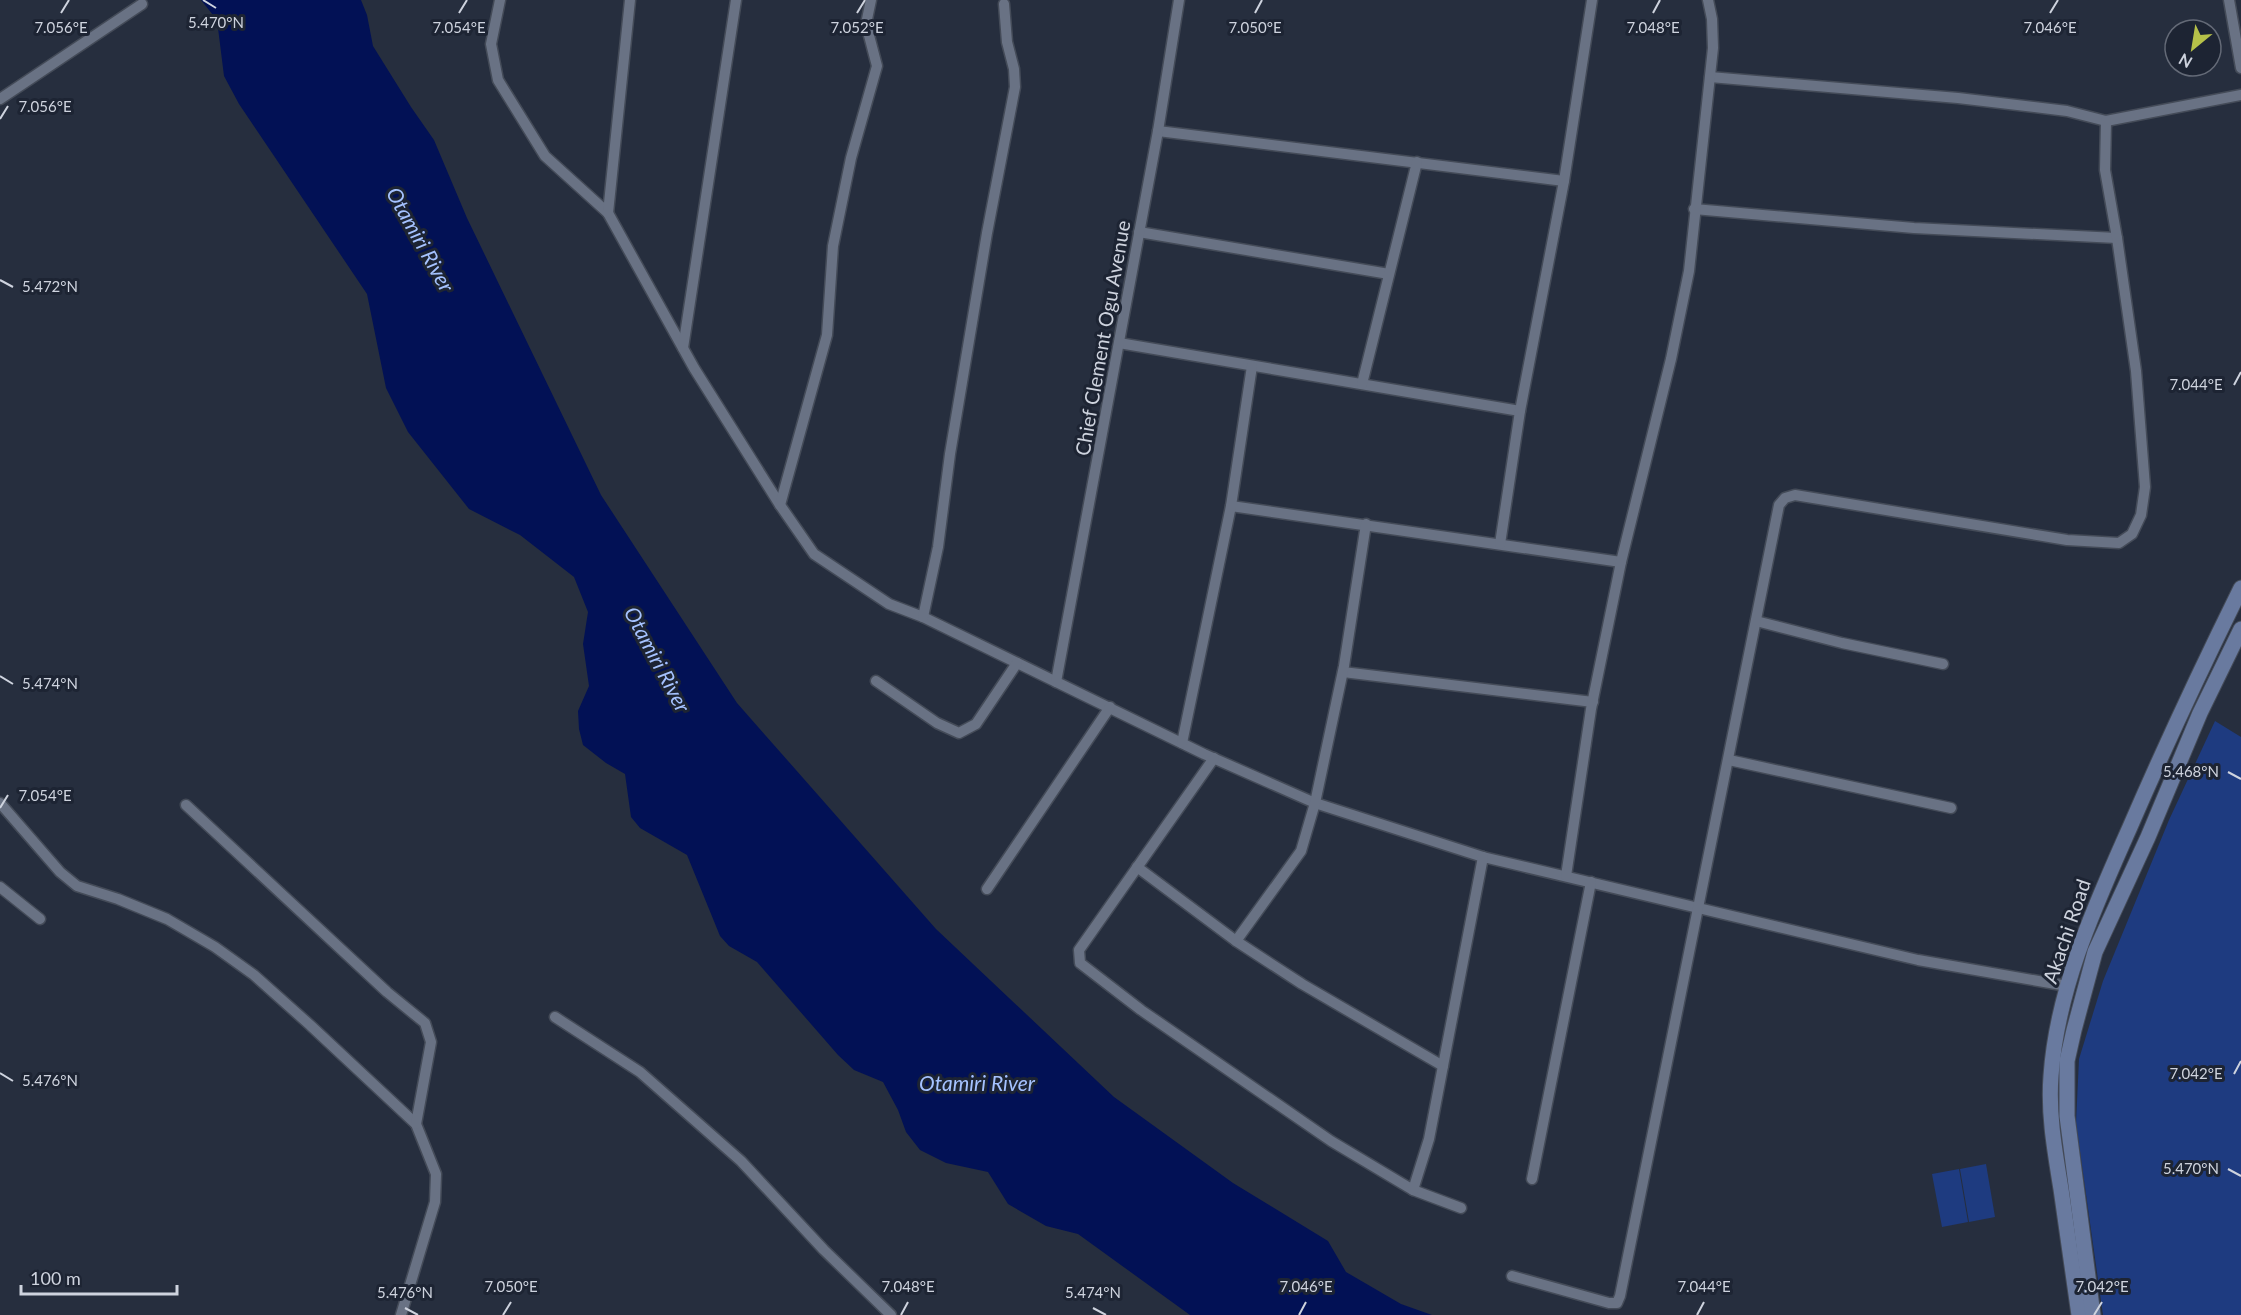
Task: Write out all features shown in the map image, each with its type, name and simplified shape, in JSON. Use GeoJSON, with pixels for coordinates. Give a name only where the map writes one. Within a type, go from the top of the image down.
{"type":"FeatureCollection","features":[{"type":"Feature","properties":{"kind":"main road","name":"Akachi Road"},"geometry":{"type":"LineString","coordinates":[[2079,1315],[2050,1103],[2054,1049],[2067,986],[2098,898],[2146,789],[2241,588]]}},
{"type":"Feature","properties":{"kind":"main road","name":"Akachi Road"},"geometry":{"type":"LineString","coordinates":[[2093,1315],[2067,1116],[2067,1061],[2073,1030],[2095,952],[2148,837],[2200,713],[2241,629]]}},
{"type":"Feature","properties":{"kind":"street"},"geometry":{"type":"LineString","coordinates":[[500,0],[491,44],[498,80],[545,156],[608,213],[683,349],[780,505],[814,554],[889,604],[922,617],[1182,743],[1314,803],[1483,857],[1918,960],[2067,986]]}},
{"type":"Feature","properties":{"kind":"street"},"geometry":{"type":"LineString","coordinates":[[608,213],[630,0]]}},
{"type":"Feature","properties":{"kind":"street"},"geometry":{"type":"LineString","coordinates":[[683,349],[736,0]]}},
{"type":"Feature","properties":{"kind":"street"},"geometry":{"type":"LineString","coordinates":[[780,505],[827,335],[833,246],[851,158],[877,66],[866,24],[871,0]]}},
{"type":"Feature","properties":{"kind":"street","name":"Chief Clement Ogu Avenue"},"geometry":{"type":"LineString","coordinates":[[1056,682],[1158,131],[1179,0]]}},
{"type":"Feature","properties":{"kind":"street"},"geometry":{"type":"LineString","coordinates":[[1500,544],[1520,411],[1564,181],[1592,0]]}},
{"type":"Feature","properties":{"kind":"street"},"geometry":{"type":"LineString","coordinates":[[1566,876],[1593,702],[1621,562],[1671,359],[1689,271],[1713,48],[1712,19],[1708,0]]}},
{"type":"Feature","properties":{"kind":"street"},"geometry":{"type":"LineString","coordinates":[[2229,0],[2241,68]]}},
{"type":"Feature","properties":{"kind":"street"},"geometry":{"type":"LineString","coordinates":[[0,99],[142,4]]}},
{"type":"Feature","properties":{"kind":"street"},"geometry":{"type":"LineString","coordinates":[[922,617],[938,547],[950,454],[987,233],[1015,87],[1014,69],[1006,42],[1004,4]]}},
{"type":"Feature","properties":{"kind":"street"},"geometry":{"type":"LineString","coordinates":[[1710,77],[1958,98],[2067,111],[2106,121],[2241,95]]}},
{"type":"Feature","properties":{"kind":"street"},"geometry":{"type":"LineString","coordinates":[[1512,1276],[1609,1303],[1617,1303],[1620,1296],[1779,505],[1785,498],[1795,495],[2067,540],[2119,543],[2132,534],[2141,515],[2145,487],[2136,371],[2105,170],[2106,121]]}},
{"type":"Feature","properties":{"kind":"street"},"geometry":{"type":"LineString","coordinates":[[1158,131],[1564,181]]}},
{"type":"Feature","properties":{"kind":"street"},"geometry":{"type":"LineString","coordinates":[[1362,384],[1417,162]]}},
{"type":"Feature","properties":{"kind":"street"},"geometry":{"type":"LineString","coordinates":[[1694,208],[1914,228],[2117,238]]}},
{"type":"Feature","properties":{"kind":"street"},"geometry":{"type":"LineString","coordinates":[[1139,232],[1389,274]]}},
{"type":"Feature","properties":{"kind":"street"},"geometry":{"type":"LineString","coordinates":[[1119,343],[1520,411]]}},
{"type":"Feature","properties":{"kind":"street"},"geometry":{"type":"LineString","coordinates":[[1182,743],[1232,506],[1252,366]]}},
{"type":"Feature","properties":{"kind":"street"},"geometry":{"type":"LineString","coordinates":[[1232,506],[1621,562]]}},
{"type":"Feature","properties":{"kind":"street"},"geometry":{"type":"LineString","coordinates":[[1236,941],[1301,851],[1343,672],[1366,524]]}},
{"type":"Feature","properties":{"kind":"street"},"geometry":{"type":"LineString","coordinates":[[1756,621],[1842,643],[1943,664]]}},
{"type":"Feature","properties":{"kind":"street"},"geometry":{"type":"LineString","coordinates":[[876,681],[937,723],[959,733],[976,724],[1017,663]]}},
{"type":"Feature","properties":{"kind":"street"},"geometry":{"type":"LineString","coordinates":[[1343,672],[1593,702]]}},
{"type":"Feature","properties":{"kind":"street"},"geometry":{"type":"LineString","coordinates":[[987,889],[1110,707]]}},
{"type":"Feature","properties":{"kind":"street"},"geometry":{"type":"LineString","coordinates":[[1214,758],[1079,950],[1080,963],[1141,1010],[1322,1134],[1413,1190],[1461,1208]]}},
{"type":"Feature","properties":{"kind":"street"},"geometry":{"type":"LineString","coordinates":[[1729,760],[1951,808]]}},
{"type":"Feature","properties":{"kind":"street"},"geometry":{"type":"LineString","coordinates":[[0,803],[60,872],[77,886],[118,899],[167,919],[215,947],[254,975],[416,1124],[436,1174],[435,1202],[401,1315]]}},
{"type":"Feature","properties":{"kind":"street"},"geometry":{"type":"LineString","coordinates":[[186,806],[387,992],[425,1023],[431,1042],[416,1124]]}},
{"type":"Feature","properties":{"kind":"street"},"geometry":{"type":"LineString","coordinates":[[1413,1190],[1429,1139],[1483,857]]}},
{"type":"Feature","properties":{"kind":"street"},"geometry":{"type":"LineString","coordinates":[[1137,867],[1236,941],[1302,984],[1443,1066]]}},
{"type":"Feature","properties":{"kind":"street"},"geometry":{"type":"LineString","coordinates":[[1532,1179],[1590,882]]}},
{"type":"Feature","properties":{"kind":"street"},"geometry":{"type":"LineString","coordinates":[[0,887],[40,919]]}},
{"type":"Feature","properties":{"kind":"street"},"geometry":{"type":"LineString","coordinates":[[555,1017],[640,1072],[741,1161],[824,1250],[891,1315]]}},
{"type":"Feature","properties":{"kind":"shaded area"},"geometry":{"type":"Polygon","coordinates":[[[2215,721],[2241,737],[2241,1315],[2103,1315],[2076,1123],[2079,1059],[2103,981],[2169,820],[2215,721]]]}},
{"type":"Feature","properties":{"kind":"shaded area"},"geometry":{"type":"Polygon","coordinates":[[[1986,1164],[1995,1217],[1969,1222],[1960,1169],[1986,1164]]]}},
{"type":"Feature","properties":{"kind":"shaded area"},"geometry":{"type":"Polygon","coordinates":[[[1959,1169],[1968,1222],[1942,1227],[1932,1174],[1959,1169]]]}},
{"type":"Feature","properties":{"kind":"water","name":"Otamiri River"},"geometry":{"type":"Polygon","coordinates":[[[201,0],[361,0],[367,15],[373,46],[434,140],[467,218],[601,495],[737,703],[936,929],[1114,1097],[1233,1183],[1328,1241],[1346,1272],[1401,1304],[1432,1315],[1190,1315],[1078,1234],[1046,1226],[1008,1204],[988,1172],[946,1163],[920,1150],[906,1132],[898,1110],[883,1082],[854,1070],[838,1055],[757,962],[729,946],[720,936],[687,855],[640,828],[631,817],[625,774],[583,745],[578,711],[589,686],[583,644],[588,612],[574,577],[520,535],[469,509],[408,432],[386,388],[367,294],[239,104],[224,76],[217,20],[201,0]]]}}]}
